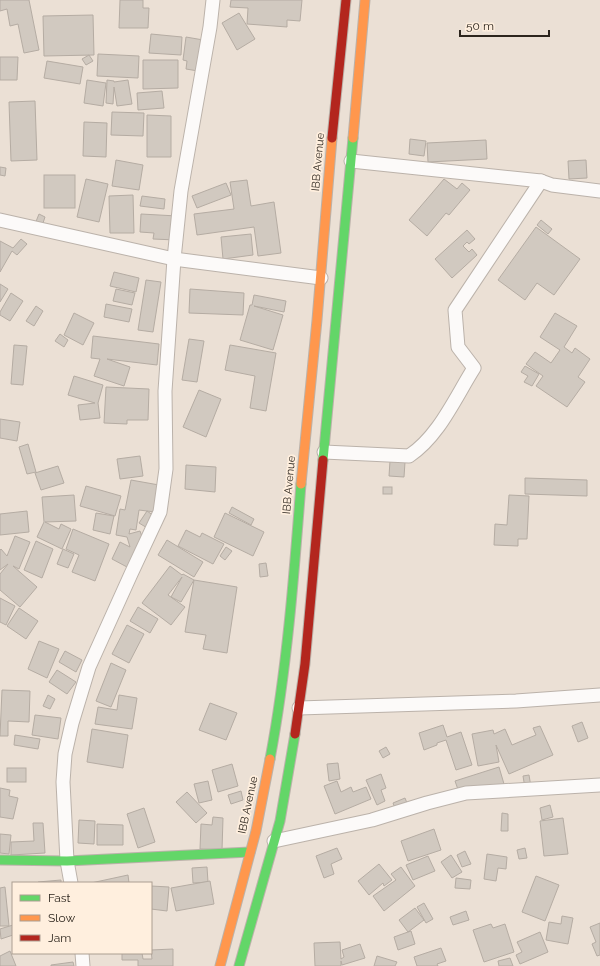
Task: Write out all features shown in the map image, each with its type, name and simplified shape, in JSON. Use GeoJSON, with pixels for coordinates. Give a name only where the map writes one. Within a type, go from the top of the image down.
{"type":"FeatureCollection","features":[{"type":"Feature","properties":{"kind":"main road","name":"IBB Avenue"},"geometry":{"type":"LineString","coordinates":[[220,966],[256,831],[278,716],[294,574],[300,483],[321,278],[334,116],[346,0]]}},
{"type":"Feature","properties":{"kind":"main road"},"geometry":{"type":"LineString","coordinates":[[239,966],[280,821],[305,664],[365,0]]}},
{"type":"Feature","properties":{"kind":"main road"},"geometry":{"type":"LineString","coordinates":[[0,860],[67,861],[250,852]]}},
{"type":"Feature","properties":{"kind":"street"},"geometry":{"type":"LineString","coordinates":[[71,882],[67,861],[63,782],[65,754],[72,723],[89,667],[160,512],[166,469],[165,391],[174,259],[181,191],[210,27],[213,0]]}},
{"type":"Feature","properties":{"kind":"street"},"geometry":{"type":"LineString","coordinates":[[351,161],[541,180],[552,185],[600,191]]}},
{"type":"Feature","properties":{"kind":"street"},"geometry":{"type":"LineString","coordinates":[[324,452],[409,456],[420,448],[436,430],[474,368],[458,347],[455,310],[541,180]]}},
{"type":"Feature","properties":{"kind":"street"},"geometry":{"type":"LineString","coordinates":[[0,220],[174,259],[321,278]]}},
{"type":"Feature","properties":{"kind":"street"},"geometry":{"type":"LineString","coordinates":[[299,708],[516,701],[600,695]]}},
{"type":"Feature","properties":{"kind":"street"},"geometry":{"type":"LineString","coordinates":[[274,841],[372,820],[466,793],[600,785]]}},
{"type":"Feature","properties":{"kind":"street"},"geometry":{"type":"LineString","coordinates":[[82,954],[83,966]]}},
{"type":"Feature","properties":{"kind":"building"},"geometry":{"type":"Polygon","coordinates":[[[0,0],[29,0],[39,50],[24,53],[18,24],[10,26],[7,9],[0,11],[0,0]]]}},
{"type":"Feature","properties":{"kind":"building"},"geometry":{"type":"Polygon","coordinates":[[[120,0],[143,0],[143,8],[149,8],[148,28],[119,28],[120,0]]]}},
{"type":"Feature","properties":{"kind":"building"},"geometry":{"type":"Polygon","coordinates":[[[231,0],[302,0],[300,21],[287,20],[287,27],[247,24],[248,8],[230,7],[231,0]]]}},
{"type":"Feature","properties":{"kind":"building"},"geometry":{"type":"Polygon","coordinates":[[[239,13],[255,39],[237,50],[222,23],[239,13]]]}},
{"type":"Feature","properties":{"kind":"building"},"geometry":{"type":"Polygon","coordinates":[[[93,15],[94,55],[44,56],[43,16],[93,15]]]}},
{"type":"Feature","properties":{"kind":"building"},"geometry":{"type":"Polygon","coordinates":[[[151,34],[182,37],[181,55],[149,53],[151,34]]]}},
{"type":"Feature","properties":{"kind":"building"},"geometry":{"type":"Polygon","coordinates":[[[186,37],[209,41],[204,72],[186,69],[187,61],[183,60],[186,37]]]}},
{"type":"Feature","properties":{"kind":"building"},"geometry":{"type":"Polygon","coordinates":[[[98,54],[139,56],[138,78],[97,76],[98,54]]]}},
{"type":"Feature","properties":{"kind":"building"},"geometry":{"type":"Polygon","coordinates":[[[89,55],[93,61],[86,65],[82,59],[89,55]]]}},
{"type":"Feature","properties":{"kind":"building"},"geometry":{"type":"Polygon","coordinates":[[[0,57],[18,57],[17,80],[0,80],[0,57]]]}},
{"type":"Feature","properties":{"kind":"building"},"geometry":{"type":"Polygon","coordinates":[[[143,60],[178,60],[178,88],[143,89],[143,60]]]}},
{"type":"Feature","properties":{"kind":"building"},"geometry":{"type":"Polygon","coordinates":[[[47,61],[83,67],[80,84],[44,78],[47,61]]]}},
{"type":"Feature","properties":{"kind":"building"},"geometry":{"type":"Polygon","coordinates":[[[87,80],[106,83],[103,106],[84,103],[87,80]]]}},
{"type":"Feature","properties":{"kind":"building"},"geometry":{"type":"Polygon","coordinates":[[[107,80],[114,82],[128,80],[132,104],[117,106],[114,87],[113,104],[106,103],[107,80]]]}},
{"type":"Feature","properties":{"kind":"building"},"geometry":{"type":"Polygon","coordinates":[[[162,91],[164,108],[138,110],[137,93],[162,91]]]}},
{"type":"Feature","properties":{"kind":"building"},"geometry":{"type":"Polygon","coordinates":[[[35,101],[37,160],[11,161],[9,102],[35,101]]]}},
{"type":"Feature","properties":{"kind":"building"},"geometry":{"type":"Polygon","coordinates":[[[112,112],[144,113],[143,136],[111,135],[112,112]]]}},
{"type":"Feature","properties":{"kind":"building"},"geometry":{"type":"Polygon","coordinates":[[[147,115],[171,116],[171,157],[147,157],[147,115]]]}},
{"type":"Feature","properties":{"kind":"building"},"geometry":{"type":"Polygon","coordinates":[[[84,122],[107,123],[106,157],[83,156],[84,122]]]}},
{"type":"Feature","properties":{"kind":"building"},"geometry":{"type":"Polygon","coordinates":[[[410,139],[426,141],[424,156],[409,154],[410,139]]]}},
{"type":"Feature","properties":{"kind":"building"},"geometry":{"type":"Polygon","coordinates":[[[486,140],[487,159],[428,162],[427,143],[486,140]]]}},
{"type":"Feature","properties":{"kind":"building"},"geometry":{"type":"Polygon","coordinates":[[[116,160],[143,165],[139,190],[112,186],[116,160]]]}},
{"type":"Feature","properties":{"kind":"building"},"geometry":{"type":"Polygon","coordinates":[[[586,160],[587,178],[569,179],[568,161],[586,160]]]}},
{"type":"Feature","properties":{"kind":"building"},"geometry":{"type":"Polygon","coordinates":[[[0,167],[6,168],[5,176],[0,175],[0,167]]]}},
{"type":"Feature","properties":{"kind":"building"},"geometry":{"type":"Polygon","coordinates":[[[44,175],[75,175],[75,208],[44,208],[44,175]]]}},
{"type":"Feature","properties":{"kind":"building"},"geometry":{"type":"Polygon","coordinates":[[[86,179],[108,184],[99,222],[77,217],[86,179]]]}},
{"type":"Feature","properties":{"kind":"building"},"geometry":{"type":"Polygon","coordinates":[[[444,179],[457,189],[462,183],[470,190],[449,215],[446,213],[427,236],[409,220],[444,179]]]}},
{"type":"Feature","properties":{"kind":"building"},"geometry":{"type":"Polygon","coordinates":[[[247,180],[251,206],[274,202],[281,253],[258,256],[254,227],[197,235],[194,214],[234,209],[230,182],[247,180]]]}},
{"type":"Feature","properties":{"kind":"building"},"geometry":{"type":"Polygon","coordinates":[[[226,183],[231,195],[197,208],[192,196],[226,183]]]}},
{"type":"Feature","properties":{"kind":"building"},"geometry":{"type":"Polygon","coordinates":[[[133,195],[134,233],[110,233],[109,196],[133,195]]]}},
{"type":"Feature","properties":{"kind":"building"},"geometry":{"type":"Polygon","coordinates":[[[142,196],[165,199],[164,209],[140,206],[142,196]]]}},
{"type":"Feature","properties":{"kind":"building"},"geometry":{"type":"Polygon","coordinates":[[[39,214],[45,217],[42,226],[35,224],[39,214]]]}},
{"type":"Feature","properties":{"kind":"building"},"geometry":{"type":"Polygon","coordinates":[[[141,214],[177,216],[176,240],[153,239],[154,233],[140,232],[141,214]]]}},
{"type":"Feature","properties":{"kind":"building"},"geometry":{"type":"Polygon","coordinates":[[[541,220],[552,229],[548,234],[537,225],[541,220]]]}},
{"type":"Feature","properties":{"kind":"building"},"geometry":{"type":"Polygon","coordinates":[[[536,227],[580,259],[554,295],[537,283],[525,300],[498,280],[536,227]]]}},
{"type":"Feature","properties":{"kind":"building"},"geometry":{"type":"Polygon","coordinates":[[[467,230],[475,239],[469,244],[467,242],[463,246],[469,252],[472,249],[477,255],[452,278],[435,259],[467,230]]]}},
{"type":"Feature","properties":{"kind":"building"},"geometry":{"type":"Polygon","coordinates":[[[251,234],[253,255],[223,259],[221,237],[251,234]]]}},
{"type":"Feature","properties":{"kind":"building"},"geometry":{"type":"Polygon","coordinates":[[[21,239],[27,244],[17,255],[12,251],[0,272],[0,241],[13,248],[21,239]]]}},
{"type":"Feature","properties":{"kind":"building"},"geometry":{"type":"Polygon","coordinates":[[[114,272],[139,278],[136,292],[110,286],[114,272]]]}},
{"type":"Feature","properties":{"kind":"building"},"geometry":{"type":"Polygon","coordinates":[[[146,280],[161,282],[153,332],[138,330],[146,280]]]}},
{"type":"Feature","properties":{"kind":"building"},"geometry":{"type":"Polygon","coordinates":[[[0,284],[8,289],[0,302],[0,284]]]}},
{"type":"Feature","properties":{"kind":"building"},"geometry":{"type":"Polygon","coordinates":[[[116,289],[135,293],[132,305],[113,301],[116,289]]]}},
{"type":"Feature","properties":{"kind":"building"},"geometry":{"type":"Polygon","coordinates":[[[190,289],[244,293],[243,315],[189,313],[190,289]]]}},
{"type":"Feature","properties":{"kind":"building"},"geometry":{"type":"Polygon","coordinates":[[[11,293],[23,301],[10,321],[0,315],[0,312],[11,293]]]}},
{"type":"Feature","properties":{"kind":"building"},"geometry":{"type":"Polygon","coordinates":[[[254,295],[286,301],[284,312],[254,306],[283,315],[273,350],[240,340],[254,295]]]}},
{"type":"Feature","properties":{"kind":"building"},"geometry":{"type":"Polygon","coordinates":[[[106,304],[132,309],[129,322],[104,317],[106,304]]]}},
{"type":"Feature","properties":{"kind":"building"},"geometry":{"type":"Polygon","coordinates":[[[36,306],[43,311],[34,326],[26,321],[36,306]]]}},
{"type":"Feature","properties":{"kind":"building"},"geometry":{"type":"Polygon","coordinates":[[[74,313],[94,323],[83,345],[64,335],[74,313]]]}},
{"type":"Feature","properties":{"kind":"building"},"geometry":{"type":"Polygon","coordinates":[[[555,313],[577,326],[564,347],[572,353],[575,348],[590,359],[578,377],[585,382],[567,407],[536,386],[543,376],[526,364],[535,352],[551,363],[560,350],[540,337],[555,313]]]}},
{"type":"Feature","properties":{"kind":"building"},"geometry":{"type":"Polygon","coordinates":[[[60,334],[68,340],[64,347],[55,341],[60,334]]]}},
{"type":"Feature","properties":{"kind":"building"},"geometry":{"type":"Polygon","coordinates":[[[93,336],[159,344],[157,365],[107,359],[130,367],[124,386],[94,376],[100,359],[91,358],[93,336]]]}},
{"type":"Feature","properties":{"kind":"building"},"geometry":{"type":"Polygon","coordinates":[[[189,339],[204,341],[197,382],[182,380],[189,339]]]}},
{"type":"Feature","properties":{"kind":"building"},"geometry":{"type":"Polygon","coordinates":[[[14,345],[27,346],[23,385],[11,384],[14,345]]]}},
{"type":"Feature","properties":{"kind":"building"},"geometry":{"type":"Polygon","coordinates":[[[230,345],[276,353],[266,411],[250,408],[255,376],[225,370],[230,345]]]}},
{"type":"Feature","properties":{"kind":"building"},"geometry":{"type":"Polygon","coordinates":[[[525,366],[539,374],[532,386],[524,382],[528,376],[521,372],[525,366]]]}},
{"type":"Feature","properties":{"kind":"building"},"geometry":{"type":"Polygon","coordinates":[[[74,376],[103,385],[98,403],[100,418],[80,420],[78,405],[95,403],[68,395],[74,376]]]}},
{"type":"Feature","properties":{"kind":"building"},"geometry":{"type":"Polygon","coordinates":[[[106,387],[149,389],[148,420],[127,420],[127,424],[104,423],[106,387]]]}},
{"type":"Feature","properties":{"kind":"building"},"geometry":{"type":"Polygon","coordinates":[[[199,390],[221,399],[206,437],[183,427],[199,390]]]}},
{"type":"Feature","properties":{"kind":"building"},"geometry":{"type":"Polygon","coordinates":[[[0,419],[20,422],[17,441],[0,438],[0,419]]]}},
{"type":"Feature","properties":{"kind":"building"},"geometry":{"type":"Polygon","coordinates":[[[28,444],[36,472],[27,474],[19,447],[28,444]]]}},
{"type":"Feature","properties":{"kind":"building"},"geometry":{"type":"Polygon","coordinates":[[[140,456],[143,476],[120,479],[117,459],[140,456]]]}},
{"type":"Feature","properties":{"kind":"building"},"geometry":{"type":"Polygon","coordinates":[[[390,461],[405,462],[404,477],[389,476],[390,461]]]}},
{"type":"Feature","properties":{"kind":"building"},"geometry":{"type":"Polygon","coordinates":[[[186,465],[216,467],[215,492],[185,489],[186,465]]]}},
{"type":"Feature","properties":{"kind":"building"},"geometry":{"type":"Polygon","coordinates":[[[58,466],[64,483],[41,490],[35,473],[58,466]]]}},
{"type":"Feature","properties":{"kind":"building"},"geometry":{"type":"Polygon","coordinates":[[[525,478],[587,480],[587,496],[525,494],[525,478]]]}},
{"type":"Feature","properties":{"kind":"building"},"geometry":{"type":"Polygon","coordinates":[[[131,480],[159,485],[155,512],[139,510],[136,530],[130,529],[129,534],[140,531],[145,545],[135,549],[136,550],[127,567],[112,559],[120,542],[130,547],[127,537],[116,535],[120,509],[125,510],[131,480]]]}},
{"type":"Feature","properties":{"kind":"building"},"geometry":{"type":"Polygon","coordinates":[[[86,486],[121,496],[115,516],[80,506],[86,486]]]}},
{"type":"Feature","properties":{"kind":"building"},"geometry":{"type":"Polygon","coordinates":[[[383,487],[392,487],[392,494],[383,494],[383,487]]]}},
{"type":"Feature","properties":{"kind":"building"},"geometry":{"type":"Polygon","coordinates":[[[74,495],[76,521],[45,522],[59,529],[61,524],[71,529],[62,549],[37,537],[44,522],[42,497],[74,495]]]}},
{"type":"Feature","properties":{"kind":"building"},"geometry":{"type":"Polygon","coordinates":[[[509,495],[529,496],[527,539],[518,539],[518,546],[494,545],[495,524],[507,525],[509,495]]]}},
{"type":"Feature","properties":{"kind":"building"},"geometry":{"type":"Polygon","coordinates":[[[232,507],[254,519],[251,525],[229,513],[232,507]]]}},
{"type":"Feature","properties":{"kind":"building"},"geometry":{"type":"Polygon","coordinates":[[[27,511],[29,532],[0,535],[0,514],[27,511]]]}},
{"type":"Feature","properties":{"kind":"building"},"geometry":{"type":"Polygon","coordinates":[[[147,511],[157,518],[149,529],[139,523],[147,511]]]}},
{"type":"Feature","properties":{"kind":"building"},"geometry":{"type":"Polygon","coordinates":[[[96,513],[114,516],[110,534],[93,530],[96,513]]]}},
{"type":"Feature","properties":{"kind":"building"},"geometry":{"type":"Polygon","coordinates":[[[225,513],[264,532],[253,556],[214,537],[225,513]]]}},
{"type":"Feature","properties":{"kind":"building"},"geometry":{"type":"Polygon","coordinates":[[[73,529],[109,544],[95,581],[72,572],[79,555],[66,549],[73,529]]]}},
{"type":"Feature","properties":{"kind":"building"},"geometry":{"type":"Polygon","coordinates":[[[186,530],[200,537],[202,533],[224,544],[213,564],[178,546],[186,530]]]}},
{"type":"Feature","properties":{"kind":"building"},"geometry":{"type":"Polygon","coordinates":[[[15,536],[30,542],[19,569],[13,566],[37,587],[20,607],[0,590],[0,574],[8,564],[0,570],[0,550],[1,549],[7,556],[15,536]]]}},
{"type":"Feature","properties":{"kind":"building"},"geometry":{"type":"Polygon","coordinates":[[[167,540],[203,562],[194,577],[158,555],[167,540]]]}},
{"type":"Feature","properties":{"kind":"building"},"geometry":{"type":"Polygon","coordinates":[[[36,541],[53,549],[42,578],[24,570],[36,541]]]}},
{"type":"Feature","properties":{"kind":"building"},"geometry":{"type":"Polygon","coordinates":[[[226,547],[232,551],[225,560],[220,556],[226,547]]]}},
{"type":"Feature","properties":{"kind":"building"},"geometry":{"type":"Polygon","coordinates":[[[63,549],[74,554],[68,568],[57,564],[63,549]]]}},
{"type":"Feature","properties":{"kind":"building"},"geometry":{"type":"Polygon","coordinates":[[[266,563],[268,576],[260,577],[259,564],[266,563]]]}},
{"type":"Feature","properties":{"kind":"building"},"geometry":{"type":"Polygon","coordinates":[[[170,566],[182,575],[183,574],[194,580],[181,602],[171,597],[182,577],[168,595],[185,607],[171,625],[142,603],[170,566]]]}},
{"type":"Feature","properties":{"kind":"building"},"geometry":{"type":"Polygon","coordinates":[[[194,580],[237,587],[227,653],[203,649],[206,635],[185,632],[194,580]]]}},
{"type":"Feature","properties":{"kind":"building"},"geometry":{"type":"Polygon","coordinates":[[[0,598],[15,606],[6,625],[0,622],[0,598]]]}},
{"type":"Feature","properties":{"kind":"building"},"geometry":{"type":"Polygon","coordinates":[[[138,607],[158,619],[150,633],[130,621],[138,607]]]}},
{"type":"Feature","properties":{"kind":"building"},"geometry":{"type":"Polygon","coordinates":[[[19,608],[38,621],[26,639],[7,626],[19,608]]]}},
{"type":"Feature","properties":{"kind":"building"},"geometry":{"type":"Polygon","coordinates":[[[127,625],[144,634],[129,663],[112,654],[127,625]]]}},
{"type":"Feature","properties":{"kind":"building"},"geometry":{"type":"Polygon","coordinates":[[[39,641],[59,649],[47,678],[28,669],[39,641]]]}},
{"type":"Feature","properties":{"kind":"building"},"geometry":{"type":"Polygon","coordinates":[[[65,651],[82,660],[76,672],[59,662],[65,651]]]}},
{"type":"Feature","properties":{"kind":"building"},"geometry":{"type":"Polygon","coordinates":[[[111,663],[126,670],[111,707],[96,701],[111,663]]]}},
{"type":"Feature","properties":{"kind":"building"},"geometry":{"type":"Polygon","coordinates":[[[57,670],[76,682],[67,694],[49,682],[57,670]]]}},
{"type":"Feature","properties":{"kind":"building"},"geometry":{"type":"Polygon","coordinates":[[[2,690],[30,691],[29,722],[8,721],[8,736],[0,736],[2,690]]]}},
{"type":"Feature","properties":{"kind":"building"},"geometry":{"type":"Polygon","coordinates":[[[48,695],[55,699],[50,709],[43,706],[48,695]]]}},
{"type":"Feature","properties":{"kind":"building"},"geometry":{"type":"Polygon","coordinates":[[[119,695],[137,698],[132,729],[95,724],[98,707],[117,710],[119,695]]]}},
{"type":"Feature","properties":{"kind":"building"},"geometry":{"type":"Polygon","coordinates":[[[210,703],[237,713],[226,740],[199,730],[210,703]]]}},
{"type":"Feature","properties":{"kind":"building"},"geometry":{"type":"Polygon","coordinates":[[[35,715],[61,718],[58,739],[32,735],[35,715]]]}},
{"type":"Feature","properties":{"kind":"building"},"geometry":{"type":"Polygon","coordinates":[[[582,722],[588,738],[578,742],[572,726],[582,722]]]}},
{"type":"Feature","properties":{"kind":"building"},"geometry":{"type":"Polygon","coordinates":[[[443,725],[447,737],[461,732],[472,765],[456,770],[446,740],[424,750],[419,733],[443,725]]]}},
{"type":"Feature","properties":{"kind":"building"},"geometry":{"type":"Polygon","coordinates":[[[540,726],[553,755],[509,774],[496,745],[499,762],[478,766],[472,734],[493,730],[494,734],[505,729],[512,745],[536,735],[533,728],[540,726]]]}},
{"type":"Feature","properties":{"kind":"building"},"geometry":{"type":"Polygon","coordinates":[[[92,729],[128,735],[123,768],[87,762],[92,729]]]}},
{"type":"Feature","properties":{"kind":"building"},"geometry":{"type":"Polygon","coordinates":[[[15,735],[40,739],[38,749],[14,745],[15,735]]]}},
{"type":"Feature","properties":{"kind":"building"},"geometry":{"type":"Polygon","coordinates":[[[386,747],[390,754],[383,758],[379,751],[386,747]]]}},
{"type":"Feature","properties":{"kind":"building"},"geometry":{"type":"Polygon","coordinates":[[[338,763],[340,779],[329,781],[327,764],[338,763]]]}},
{"type":"Feature","properties":{"kind":"building"},"geometry":{"type":"Polygon","coordinates":[[[232,764],[238,786],[218,792],[212,770],[232,764]]]}},
{"type":"Feature","properties":{"kind":"building"},"geometry":{"type":"Polygon","coordinates":[[[499,767],[504,784],[461,798],[455,781],[499,767]]]}},
{"type":"Feature","properties":{"kind":"building"},"geometry":{"type":"Polygon","coordinates":[[[7,768],[26,768],[26,782],[7,782],[7,768]]]}},
{"type":"Feature","properties":{"kind":"building"},"geometry":{"type":"Polygon","coordinates":[[[381,774],[386,788],[381,790],[385,801],[377,805],[366,780],[381,774]]]}},
{"type":"Feature","properties":{"kind":"building"},"geometry":{"type":"Polygon","coordinates":[[[529,775],[531,787],[525,788],[523,776],[529,775]]]}},
{"type":"Feature","properties":{"kind":"building"},"geometry":{"type":"Polygon","coordinates":[[[208,781],[212,800],[199,803],[194,784],[208,781]]]}},
{"type":"Feature","properties":{"kind":"building"},"geometry":{"type":"Polygon","coordinates":[[[337,781],[341,792],[351,787],[353,792],[366,787],[371,799],[335,814],[324,786],[337,781]]]}},
{"type":"Feature","properties":{"kind":"building"},"geometry":{"type":"Polygon","coordinates":[[[0,788],[10,790],[9,796],[18,798],[13,819],[0,817],[0,788]]]}},
{"type":"Feature","properties":{"kind":"building"},"geometry":{"type":"Polygon","coordinates":[[[241,791],[243,800],[231,804],[228,795],[241,791]]]}},
{"type":"Feature","properties":{"kind":"building"},"geometry":{"type":"Polygon","coordinates":[[[187,792],[207,813],[196,823],[176,802],[187,792]]]}},
{"type":"Feature","properties":{"kind":"building"},"geometry":{"type":"Polygon","coordinates":[[[405,798],[409,808],[397,813],[393,803],[405,798]]]}},
{"type":"Feature","properties":{"kind":"building"},"geometry":{"type":"Polygon","coordinates":[[[550,805],[553,817],[542,820],[540,808],[550,805]]]}},
{"type":"Feature","properties":{"kind":"building"},"geometry":{"type":"Polygon","coordinates":[[[144,808],[155,842],[138,848],[127,814],[144,808]]]}},
{"type":"Feature","properties":{"kind":"building"},"geometry":{"type":"Polygon","coordinates":[[[502,813],[508,814],[508,831],[501,831],[502,813]]]}},
{"type":"Feature","properties":{"kind":"building"},"geometry":{"type":"Polygon","coordinates":[[[213,817],[223,818],[222,850],[200,849],[201,824],[212,825],[213,817]]]}},
{"type":"Feature","properties":{"kind":"building"},"geometry":{"type":"Polygon","coordinates":[[[563,818],[568,854],[544,856],[540,821],[563,818]]]}},
{"type":"Feature","properties":{"kind":"building"},"geometry":{"type":"Polygon","coordinates":[[[79,820],[95,821],[94,844],[78,843],[79,820]]]}},
{"type":"Feature","properties":{"kind":"building"},"geometry":{"type":"Polygon","coordinates":[[[33,823],[43,823],[45,853],[11,855],[11,842],[34,841],[33,823]]]}},
{"type":"Feature","properties":{"kind":"building"},"geometry":{"type":"Polygon","coordinates":[[[97,824],[123,825],[123,845],[97,845],[97,824]]]}},
{"type":"Feature","properties":{"kind":"building"},"geometry":{"type":"Polygon","coordinates":[[[434,829],[441,850],[408,861],[401,841],[434,829]]]}},
{"type":"Feature","properties":{"kind":"building"},"geometry":{"type":"Polygon","coordinates":[[[0,834],[11,835],[9,854],[0,853],[0,834]]]}},
{"type":"Feature","properties":{"kind":"building"},"geometry":{"type":"Polygon","coordinates":[[[337,848],[342,859],[331,864],[334,874],[324,878],[316,856],[337,848]]]}},
{"type":"Feature","properties":{"kind":"building"},"geometry":{"type":"Polygon","coordinates":[[[525,848],[527,858],[519,859],[517,850],[525,848]]]}},
{"type":"Feature","properties":{"kind":"building"},"geometry":{"type":"Polygon","coordinates":[[[465,851],[471,864],[462,867],[457,855],[465,851]]]}},
{"type":"Feature","properties":{"kind":"building"},"geometry":{"type":"Polygon","coordinates":[[[487,854],[507,857],[506,869],[498,868],[496,881],[484,879],[487,854]]]}},
{"type":"Feature","properties":{"kind":"building"},"geometry":{"type":"Polygon","coordinates":[[[451,855],[462,872],[452,878],[441,862],[451,855]]]}},
{"type":"Feature","properties":{"kind":"building"},"geometry":{"type":"Polygon","coordinates":[[[428,856],[435,871],[413,880],[406,865],[428,856]]]}},
{"type":"Feature","properties":{"kind":"building"},"geometry":{"type":"Polygon","coordinates":[[[379,864],[392,880],[384,886],[383,883],[369,895],[358,881],[379,864]]]}},
{"type":"Feature","properties":{"kind":"building"},"geometry":{"type":"Polygon","coordinates":[[[207,867],[208,882],[193,883],[192,868],[207,867]]]}},
{"type":"Feature","properties":{"kind":"building"},"geometry":{"type":"Polygon","coordinates":[[[401,867],[415,886],[384,911],[373,896],[396,880],[391,874],[401,867]]]}},
{"type":"Feature","properties":{"kind":"building"},"geometry":{"type":"Polygon","coordinates":[[[128,875],[129,882],[96,882],[128,875]]]}},
{"type":"Feature","properties":{"kind":"building"},"geometry":{"type":"Polygon","coordinates":[[[536,876],[559,885],[545,921],[522,912],[536,876]]]}},
{"type":"Feature","properties":{"kind":"building"},"geometry":{"type":"Polygon","coordinates":[[[456,878],[471,880],[470,889],[455,888],[456,878]]]}},
{"type":"Feature","properties":{"kind":"building"},"geometry":{"type":"Polygon","coordinates":[[[61,880],[61,882],[38,882],[61,880]]]}},
{"type":"Feature","properties":{"kind":"building"},"geometry":{"type":"Polygon","coordinates":[[[210,881],[214,904],[176,911],[171,888],[210,881]]]}},
{"type":"Feature","properties":{"kind":"building"},"geometry":{"type":"Polygon","coordinates":[[[152,886],[169,887],[167,911],[152,909],[152,886]]]}},
{"type":"Feature","properties":{"kind":"building"},"geometry":{"type":"Polygon","coordinates":[[[5,887],[9,926],[0,926],[0,888],[5,887]]]}},
{"type":"Feature","properties":{"kind":"building"},"geometry":{"type":"Polygon","coordinates":[[[424,903],[433,919],[426,923],[417,907],[424,903]]]}},
{"type":"Feature","properties":{"kind":"building"},"geometry":{"type":"Polygon","coordinates":[[[415,908],[424,920],[408,932],[399,920],[415,908]]]}},
{"type":"Feature","properties":{"kind":"building"},"geometry":{"type":"Polygon","coordinates":[[[466,911],[469,920],[453,925],[450,917],[466,911]]]}},
{"type":"Feature","properties":{"kind":"building"},"geometry":{"type":"Polygon","coordinates":[[[562,916],[573,918],[568,944],[546,940],[549,922],[561,924],[562,916]]]}},
{"type":"Feature","properties":{"kind":"building"},"geometry":{"type":"Polygon","coordinates":[[[600,923],[600,955],[597,956],[592,944],[596,942],[590,927],[600,923]]]}},
{"type":"Feature","properties":{"kind":"building"},"geometry":{"type":"Polygon","coordinates":[[[491,924],[493,928],[505,924],[514,952],[484,962],[473,930],[491,924]]]}},
{"type":"Feature","properties":{"kind":"building"},"geometry":{"type":"Polygon","coordinates":[[[12,925],[12,935],[1,939],[0,929],[12,925]]]}},
{"type":"Feature","properties":{"kind":"building"},"geometry":{"type":"Polygon","coordinates":[[[411,931],[415,944],[398,950],[394,937],[411,931]]]}},
{"type":"Feature","properties":{"kind":"building"},"geometry":{"type":"Polygon","coordinates":[[[540,932],[548,952],[520,964],[516,955],[522,952],[517,942],[540,932]]]}},
{"type":"Feature","properties":{"kind":"building"},"geometry":{"type":"Polygon","coordinates":[[[340,942],[341,959],[344,957],[342,950],[360,944],[365,958],[342,965],[341,961],[341,966],[315,966],[314,943],[340,942]]]}},
{"type":"Feature","properties":{"kind":"building"},"geometry":{"type":"Polygon","coordinates":[[[441,948],[446,961],[437,964],[438,966],[417,966],[414,957],[441,948]]]}},
{"type":"Feature","properties":{"kind":"building"},"geometry":{"type":"Polygon","coordinates":[[[173,949],[173,966],[138,966],[138,960],[122,960],[122,954],[142,954],[143,959],[152,959],[152,950],[173,949]]]}},
{"type":"Feature","properties":{"kind":"building"},"geometry":{"type":"Polygon","coordinates":[[[10,951],[16,966],[0,966],[0,956],[10,951]]]}},
{"type":"Feature","properties":{"kind":"building"},"geometry":{"type":"Polygon","coordinates":[[[377,956],[397,962],[395,966],[374,966],[377,956]]]}},
{"type":"Feature","properties":{"kind":"building"},"geometry":{"type":"Polygon","coordinates":[[[510,958],[513,966],[499,966],[498,961],[510,958]]]}},
{"type":"Feature","properties":{"kind":"building"},"geometry":{"type":"Polygon","coordinates":[[[73,962],[74,966],[51,966],[51,965],[73,962]]]}},
{"type":"Feature","properties":{"kind":"traffic: fast"},"geometry":{"type":"LineString","coordinates":[[323,460],[353,138]]}},
{"type":"Feature","properties":{"kind":"traffic: fast"},"geometry":{"type":"LineString","coordinates":[[270,759],[281,691],[293,588],[301,484]]}},
{"type":"Feature","properties":{"kind":"traffic: fast"},"geometry":{"type":"LineString","coordinates":[[239,966],[280,821],[295,734]]}},
{"type":"Feature","properties":{"kind":"traffic: fast"},"geometry":{"type":"LineString","coordinates":[[0,860],[67,861],[250,852]]}},
{"type":"Feature","properties":{"kind":"traffic: slow"},"geometry":{"type":"LineString","coordinates":[[353,138],[365,0]]}},
{"type":"Feature","properties":{"kind":"traffic: slow"},"geometry":{"type":"LineString","coordinates":[[301,484],[317,320],[332,138]]}},
{"type":"Feature","properties":{"kind":"traffic: slow"},"geometry":{"type":"LineString","coordinates":[[220,966],[256,831],[270,759]]}},
{"type":"Feature","properties":{"kind":"traffic: jam"},"geometry":{"type":"LineString","coordinates":[[332,138],[346,0]]}},
{"type":"Feature","properties":{"kind":"traffic: jam"},"geometry":{"type":"LineString","coordinates":[[295,734],[305,664],[323,460]]}}]}
